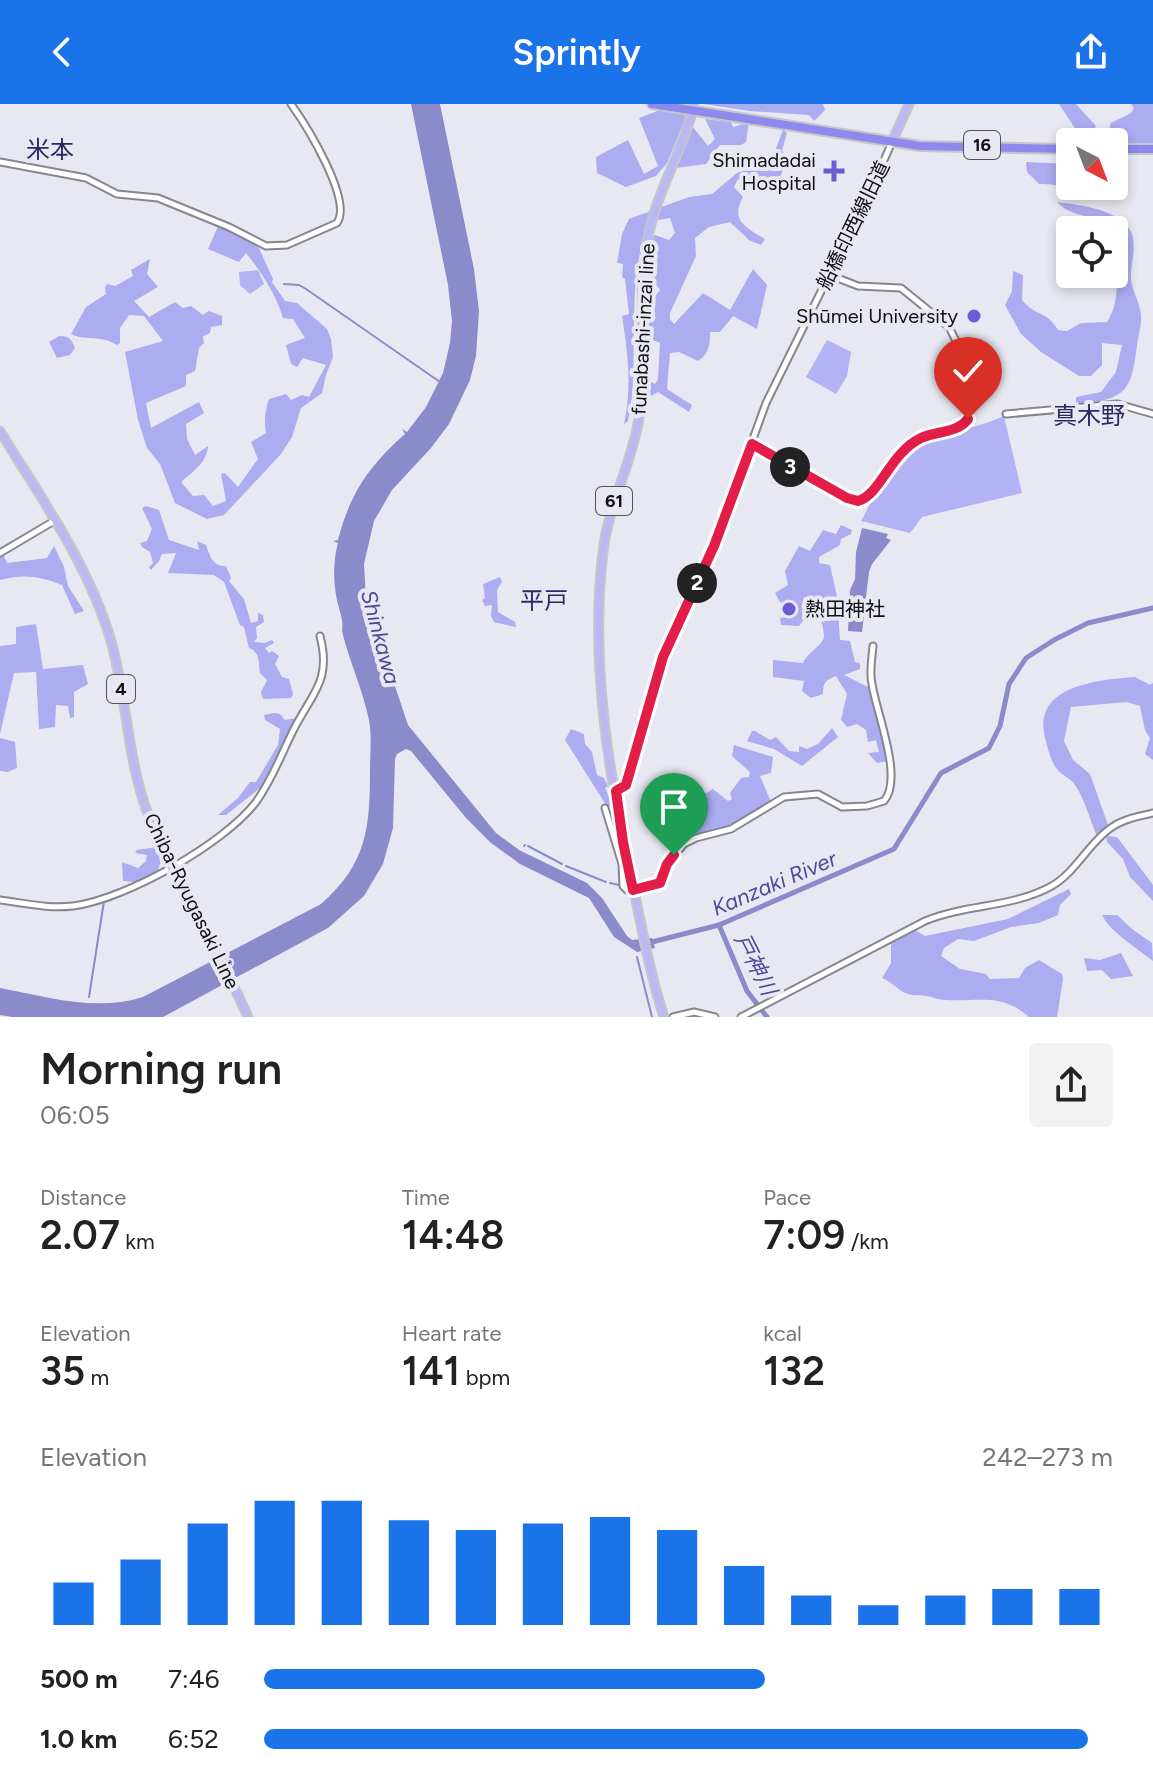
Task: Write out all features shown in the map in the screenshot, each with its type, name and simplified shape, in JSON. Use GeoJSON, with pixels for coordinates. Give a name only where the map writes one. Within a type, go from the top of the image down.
{"type":"FeatureCollection","features":[{"type":"Feature","properties":{"kind":"highway","name":"16"},"geometry":{"type":"LineString","coordinates":[[652,104],[944,148],[1056,147]]}},
{"type":"Feature","properties":{"kind":"highway","name":"16"},"geometry":{"type":"LineString","coordinates":[[680,104],[694,108]]}},
{"type":"Feature","properties":{"kind":"highway"},"geometry":{"type":"LineString","coordinates":[[1128,147],[1153,147]]}},
{"type":"Feature","properties":{"kind":"main road"},"geometry":{"type":"LineString","coordinates":[[893,140],[909,104]]}},
{"type":"Feature","properties":{"kind":"main road","name":"funabashi-inzai line"},"geometry":{"type":"LineString","coordinates":[[664,1017],[633,890],[616,791],[602,670],[602,556],[608,521],[638,421],[641,292],[647,240],[653,214],[694,108]]}},
{"type":"Feature","properties":{"kind":"main road","name":"Chiba-Ryugasaki Line"},"geometry":{"type":"LineString","coordinates":[[0,431],[77,560],[102,614],[115,658],[144,803],[171,866],[248,1017]]}},
{"type":"Feature","properties":{"kind":"street"},"geometry":{"type":"LineString","coordinates":[[0,162],[85,178],[117,194],[158,198],[229,227],[260,245],[287,245],[332,227],[341,219],[342,211],[328,167],[311,132],[291,104]]}},
{"type":"Feature","properties":{"kind":"street","name":"船橋印西線旧道"},"geometry":{"type":"LineString","coordinates":[[616,791],[626,785],[663,657],[714,546],[774,382],[830,275],[893,140]]}},
{"type":"Feature","properties":{"kind":"street"},"geometry":{"type":"LineString","coordinates":[[752,444],[847,498],[858,501],[872,493],[904,449],[925,436],[962,426],[970,416],[958,345],[949,327],[901,288],[858,286],[830,275]]}},
{"type":"Feature","properties":{"kind":"street"},"geometry":{"type":"LineString","coordinates":[[1006,414],[1118,404],[1153,414]]}},
{"type":"Feature","properties":{"kind":"street"},"geometry":{"type":"LineString","coordinates":[[0,553],[54,521]]}},
{"type":"Feature","properties":{"kind":"street"},"geometry":{"type":"LineString","coordinates":[[0,900],[56,907],[107,898],[171,866],[228,832],[263,792],[294,727],[319,688],[324,666],[320,636]]}},
{"type":"Feature","properties":{"kind":"street"},"geometry":{"type":"LineString","coordinates":[[605,808],[622,864],[624,889],[633,890],[660,883],[669,860],[691,839],[731,829],[784,797],[818,794],[837,806],[849,807],[867,806],[887,798],[890,762],[872,685],[873,646]]}},
{"type":"Feature","properties":{"kind":"street"},"geometry":{"type":"LineString","coordinates":[[741,1017],[932,918],[1010,903],[1047,889],[1066,875],[1110,828],[1128,819],[1153,813]]}},
{"type":"Feature","properties":{"kind":"street"},"geometry":{"type":"LineString","coordinates":[[673,1017],[690,1012],[715,1017]]}},
{"type":"Feature","properties":{"kind":"shaded area"},"geometry":{"type":"Polygon","coordinates":[[[411,104],[440,104],[474,269],[479,311],[476,356],[470,380],[449,424],[392,490],[374,521],[364,564],[366,599],[408,725],[496,833],[519,850],[587,883],[602,898],[627,936],[632,940],[652,938],[655,948],[637,952],[614,937],[589,898],[520,864],[491,843],[406,749],[395,759],[393,828],[383,864],[364,896],[328,928],[163,1017],[0,1015],[0,988],[89,1003],[143,997],[321,904],[357,859],[369,809],[370,732],[342,631],[334,578],[338,543],[333,541],[338,540],[348,508],[362,481],[405,434],[402,429],[407,432],[426,407],[443,373],[452,321],[448,285],[411,104]]]}},
{"type":"Feature","properties":{"kind":"shaded area"},"geometry":{"type":"Polygon","coordinates":[[[703,104],[823,104],[825,110],[814,121],[809,115],[703,104]]]}},
{"type":"Feature","properties":{"kind":"shaded area"},"geometry":{"type":"Polygon","coordinates":[[[1059,104],[1076,104],[1096,126],[1075,128],[1059,104]]]}},
{"type":"Feature","properties":{"kind":"shaded area"},"geometry":{"type":"Polygon","coordinates":[[[1131,104],[1153,104],[1153,143],[1128,144],[1128,128],[1110,128],[1111,123],[1131,113],[1134,108],[1131,104]]]}},
{"type":"Feature","properties":{"kind":"shaded area"},"geometry":{"type":"Polygon","coordinates":[[[663,109],[684,112],[686,117],[667,163],[656,176],[626,187],[597,173],[596,157],[628,140],[644,174],[658,166],[639,118],[663,109]]]}},
{"type":"Feature","properties":{"kind":"shaded area"},"geometry":{"type":"Polygon","coordinates":[[[705,119],[731,122],[733,127],[749,122],[746,142],[741,145],[720,145],[706,164],[676,168],[693,127],[708,146],[715,139],[705,119]]]}},
{"type":"Feature","properties":{"kind":"shaded area"},"geometry":{"type":"Polygon","coordinates":[[[783,130],[787,133],[782,150],[787,161],[775,189],[738,179],[734,187],[743,197],[739,205],[739,218],[765,239],[761,245],[749,240],[730,222],[709,227],[695,238],[696,256],[670,313],[674,324],[703,293],[730,310],[753,269],[767,285],[757,329],[733,316],[720,332],[710,332],[708,349],[698,361],[679,352],[670,353],[667,389],[692,405],[689,412],[658,392],[649,397],[644,395],[645,378],[655,384],[658,379],[660,343],[648,338],[645,325],[656,318],[649,304],[660,290],[649,274],[651,239],[655,235],[669,240],[675,233],[670,218],[647,222],[635,287],[632,397],[628,421],[624,424],[628,370],[622,316],[629,314],[625,279],[622,277],[623,264],[617,263],[622,234],[629,219],[689,197],[712,194],[737,173],[771,162],[783,130]]]}},
{"type":"Feature","properties":{"kind":"shaded area"},"geometry":{"type":"Polygon","coordinates":[[[1026,162],[1056,163],[1056,185],[1039,184],[1027,172],[1026,162]]]}},
{"type":"Feature","properties":{"kind":"shaded area"},"geometry":{"type":"Polygon","coordinates":[[[1057,202],[1085,206],[1114,216],[1084,216],[1057,202]]]}},
{"type":"Feature","properties":{"kind":"shaded area"},"geometry":{"type":"Polygon","coordinates":[[[219,224],[259,248],[272,282],[285,301],[297,303],[327,329],[333,357],[322,393],[301,408],[292,437],[281,454],[224,515],[207,519],[175,503],[160,464],[147,448],[138,420],[125,352],[163,341],[144,316],[129,315],[120,328],[120,343],[117,345],[71,334],[86,307],[106,294],[107,284],[115,286],[133,276],[131,270],[150,259],[147,274],[158,287],[134,301],[149,317],[175,302],[183,308],[191,306],[203,315],[209,311],[222,316],[222,325],[211,327],[210,333],[203,336],[204,343],[199,348],[195,371],[186,375],[186,386],[146,403],[151,428],[199,402],[204,413],[186,424],[187,439],[195,455],[208,446],[207,452],[199,466],[181,482],[193,496],[204,495],[213,506],[226,501],[221,474],[225,473],[238,487],[258,459],[251,442],[266,433],[265,416],[269,399],[286,394],[291,400],[302,395],[309,397],[326,365],[303,358],[297,367],[291,364],[286,345],[305,338],[293,319],[283,318],[268,284],[246,253],[239,262],[208,249],[219,224]]]}},
{"type":"Feature","properties":{"kind":"shaded area"},"geometry":{"type":"Polygon","coordinates":[[[1128,228],[1134,244],[1132,283],[1141,315],[1132,374],[1123,391],[1115,396],[1076,405],[1076,397],[1101,392],[1116,372],[1122,345],[1102,343],[1102,365],[1091,376],[1079,376],[1041,352],[1021,334],[1005,305],[1012,291],[1013,271],[1023,275],[1022,300],[1049,319],[1058,330],[1067,331],[1081,323],[1107,322],[1117,289],[1128,288],[1128,228]]]}},
{"type":"Feature","properties":{"kind":"shaded area"},"geometry":{"type":"Polygon","coordinates":[[[258,270],[264,284],[250,294],[240,285],[239,272],[258,270]]]}},
{"type":"Feature","properties":{"kind":"shaded area"},"geometry":{"type":"Polygon","coordinates":[[[59,336],[70,339],[75,348],[70,355],[57,358],[49,342],[59,336]]]}},
{"type":"Feature","properties":{"kind":"shaded area"},"geometry":{"type":"Polygon","coordinates":[[[827,340],[851,352],[847,376],[836,394],[806,377],[827,340]]]}},
{"type":"Feature","properties":{"kind":"shaded area"},"geometry":{"type":"Polygon","coordinates":[[[1004,416],[1022,493],[922,517],[910,533],[861,521],[887,474],[914,445],[1004,416]]]}},
{"type":"Feature","properties":{"kind":"shaded area"},"geometry":{"type":"Polygon","coordinates":[[[146,506],[159,510],[169,540],[199,550],[197,541],[206,545],[215,563],[226,566],[231,578],[229,581],[244,599],[251,623],[258,621],[258,613],[263,615],[264,622],[256,627],[257,638],[254,642],[272,640],[274,643],[265,648],[279,656],[275,664],[282,677],[289,679],[293,694],[291,698],[263,699],[261,692],[267,680],[260,673],[257,655],[249,648],[244,627],[240,625],[224,582],[214,575],[168,573],[176,553],[162,554],[151,570],[150,552],[140,543],[147,541],[152,529],[142,508],[146,506]]]}},
{"type":"Feature","properties":{"kind":"shaded area"},"geometry":{"type":"Polygon","coordinates":[[[841,525],[852,530],[851,534],[841,539],[840,545],[819,557],[819,563],[830,565],[837,597],[840,640],[850,641],[855,662],[860,663],[860,669],[844,675],[870,688],[887,761],[877,763],[868,753],[879,752],[876,740],[868,742],[866,730],[857,724],[847,727],[841,720],[847,694],[836,676],[825,682],[823,694],[811,698],[802,691],[804,681],[773,677],[773,660],[803,663],[824,637],[820,610],[808,614],[799,626],[781,625],[780,618],[788,617],[786,605],[775,593],[788,585],[785,571],[799,546],[810,551],[823,530],[836,534],[841,525]]]}},
{"type":"Feature","properties":{"kind":"shaded area"},"geometry":{"type":"Polygon","coordinates":[[[862,528],[888,534],[886,538],[891,540],[869,572],[862,632],[848,631],[850,590],[855,579],[856,552],[862,528]]]}},
{"type":"Feature","properties":{"kind":"shaded area"},"geometry":{"type":"Polygon","coordinates":[[[54,546],[64,567],[68,586],[84,611],[75,614],[62,585],[31,577],[0,580],[0,547],[7,563],[47,558],[54,546]]]}},
{"type":"Feature","properties":{"kind":"shaded area"},"geometry":{"type":"Polygon","coordinates":[[[500,577],[498,612],[515,622],[516,627],[494,622],[492,605],[485,606],[482,600],[485,598],[483,584],[500,577]]]}},
{"type":"Feature","properties":{"kind":"shaded area"},"geometry":{"type":"Polygon","coordinates":[[[36,624],[43,669],[83,665],[88,684],[74,692],[74,717],[70,718],[68,706],[56,705],[55,727],[39,729],[36,672],[14,673],[0,734],[0,646],[16,644],[16,627],[36,624]]]}},
{"type":"Feature","properties":{"kind":"shaded area"},"geometry":{"type":"Polygon","coordinates":[[[1135,677],[1150,685],[1153,683],[1153,760],[1145,754],[1150,738],[1140,706],[1127,702],[1071,707],[1064,741],[1073,760],[1090,774],[1108,825],[1097,836],[1079,791],[1053,763],[1043,722],[1048,708],[1057,697],[1071,689],[1104,680],[1135,677]]]}},
{"type":"Feature","properties":{"kind":"shaded area"},"geometry":{"type":"Polygon","coordinates":[[[274,713],[285,720],[296,718],[270,774],[260,788],[226,815],[218,815],[238,798],[250,782],[256,782],[278,745],[280,729],[265,720],[264,715],[274,713]]]}},
{"type":"Feature","properties":{"kind":"shaded area"},"geometry":{"type":"Polygon","coordinates":[[[832,728],[838,737],[802,766],[774,749],[747,741],[755,731],[770,740],[776,737],[789,751],[799,752],[799,746],[807,749],[818,744],[832,728]]]}},
{"type":"Feature","properties":{"kind":"shaded area"},"geometry":{"type":"Polygon","coordinates":[[[571,729],[584,734],[597,775],[604,778],[608,786],[605,788],[612,803],[608,808],[565,740],[571,729]]]}},
{"type":"Feature","properties":{"kind":"shaded area"},"geometry":{"type":"Polygon","coordinates":[[[0,738],[15,742],[17,768],[8,772],[0,771],[0,738]]]}},
{"type":"Feature","properties":{"kind":"shaded area"},"geometry":{"type":"Polygon","coordinates":[[[734,745],[773,757],[771,773],[760,776],[771,802],[736,822],[708,833],[697,835],[693,823],[682,840],[676,818],[661,827],[657,813],[668,813],[669,804],[678,806],[690,787],[696,784],[700,797],[713,789],[728,801],[732,799],[730,793],[741,778],[749,777],[750,772],[732,756],[734,745]]]}},
{"type":"Feature","properties":{"kind":"shaded area"},"geometry":{"type":"Polygon","coordinates":[[[1106,836],[1117,837],[1153,885],[1153,901],[1130,877],[1123,859],[1107,842],[1106,836]]]}},
{"type":"Feature","properties":{"kind":"shaded area"},"geometry":{"type":"Polygon","coordinates":[[[158,847],[162,856],[157,874],[135,882],[123,881],[122,862],[138,868],[146,861],[147,855],[135,853],[137,850],[158,847]]]}},
{"type":"Feature","properties":{"kind":"shaded area"},"geometry":{"type":"Polygon","coordinates":[[[1069,889],[1071,894],[1060,905],[1058,915],[1039,923],[1011,927],[974,941],[958,939],[944,948],[941,956],[960,969],[986,974],[990,979],[1019,978],[1025,968],[1039,960],[1062,974],[1057,1017],[1029,1017],[999,1001],[943,1000],[910,995],[882,978],[891,963],[891,943],[915,930],[925,936],[1008,919],[1069,889]]]}},
{"type":"Feature","properties":{"kind":"shaded area"},"geometry":{"type":"Polygon","coordinates":[[[1102,915],[1117,915],[1152,943],[1153,961],[1117,934],[1102,915]]]}},
{"type":"Feature","properties":{"kind":"shaded area"},"geometry":{"type":"Polygon","coordinates":[[[1121,953],[1133,976],[1111,979],[1102,970],[1087,971],[1084,958],[1100,960],[1121,953]]]}},
{"type":"Feature","properties":{"kind":"waterway"},"geometry":{"type":"LineString","coordinates":[[284,284],[306,289],[440,382]]}},
{"type":"Feature","properties":{"kind":"waterway","name":"Kanzaki River"},"geometry":{"type":"LineString","coordinates":[[648,943],[719,925],[894,849],[941,773],[989,748],[1000,726],[1009,684],[1026,658],[1088,623],[1153,608]]}},
{"type":"Feature","properties":{"kind":"waterway"},"geometry":{"type":"LineString","coordinates":[[528,846],[562,864]]}},
{"type":"Feature","properties":{"kind":"waterway"},"geometry":{"type":"LineString","coordinates":[[566,866],[606,882]]}},
{"type":"Feature","properties":{"kind":"waterway"},"geometry":{"type":"LineString","coordinates":[[610,883],[619,885]]}},
{"type":"Feature","properties":{"kind":"waterway"},"geometry":{"type":"LineString","coordinates":[[89,997],[104,901]]}},
{"type":"Feature","properties":{"kind":"waterway","name":"戸神川"},"geometry":{"type":"LineString","coordinates":[[719,925],[747,991],[767,1017]]}},
{"type":"Feature","properties":{"kind":"waterway"},"geometry":{"type":"LineString","coordinates":[[637,957],[652,1017]]}},
{"type":"Feature","properties":{"kind":"place","name":"Shimadadai Hospital"},"geometry":{"type":"Point","coordinates":[834,171]}},
{"type":"Feature","properties":{"kind":"place","name":"Shūmei University"},"geometry":{"type":"Point","coordinates":[974,316]}},
{"type":"Feature","properties":{"kind":"place","name":"熱田神社"},"geometry":{"type":"Point","coordinates":[789,609]}},
{"type":"Feature","properties":{"kind":"district","name":"米本"},"geometry":{"type":"Point","coordinates":[50,150]}},
{"type":"Feature","properties":{"kind":"district","name":"真木野"},"geometry":{"type":"Point","coordinates":[1089,416]}},
{"type":"Feature","properties":{"kind":"district","name":"平戸"},"geometry":{"type":"Point","coordinates":[544,601]}},
{"type":"Feature","properties":{"kind":"route"},"geometry":{"type":"LineString","coordinates":[[674,855],[658,885],[633,890],[616,791],[626,785],[663,657],[714,546],[752,444],[847,498],[858,501],[872,493],[904,449],[925,436],[962,426],[968,419]]}},
{"type":"Feature","properties":{"kind":"water label","name":"Shinkawa"},"geometry":{"type":"Point","coordinates":[381,637]}}]}
